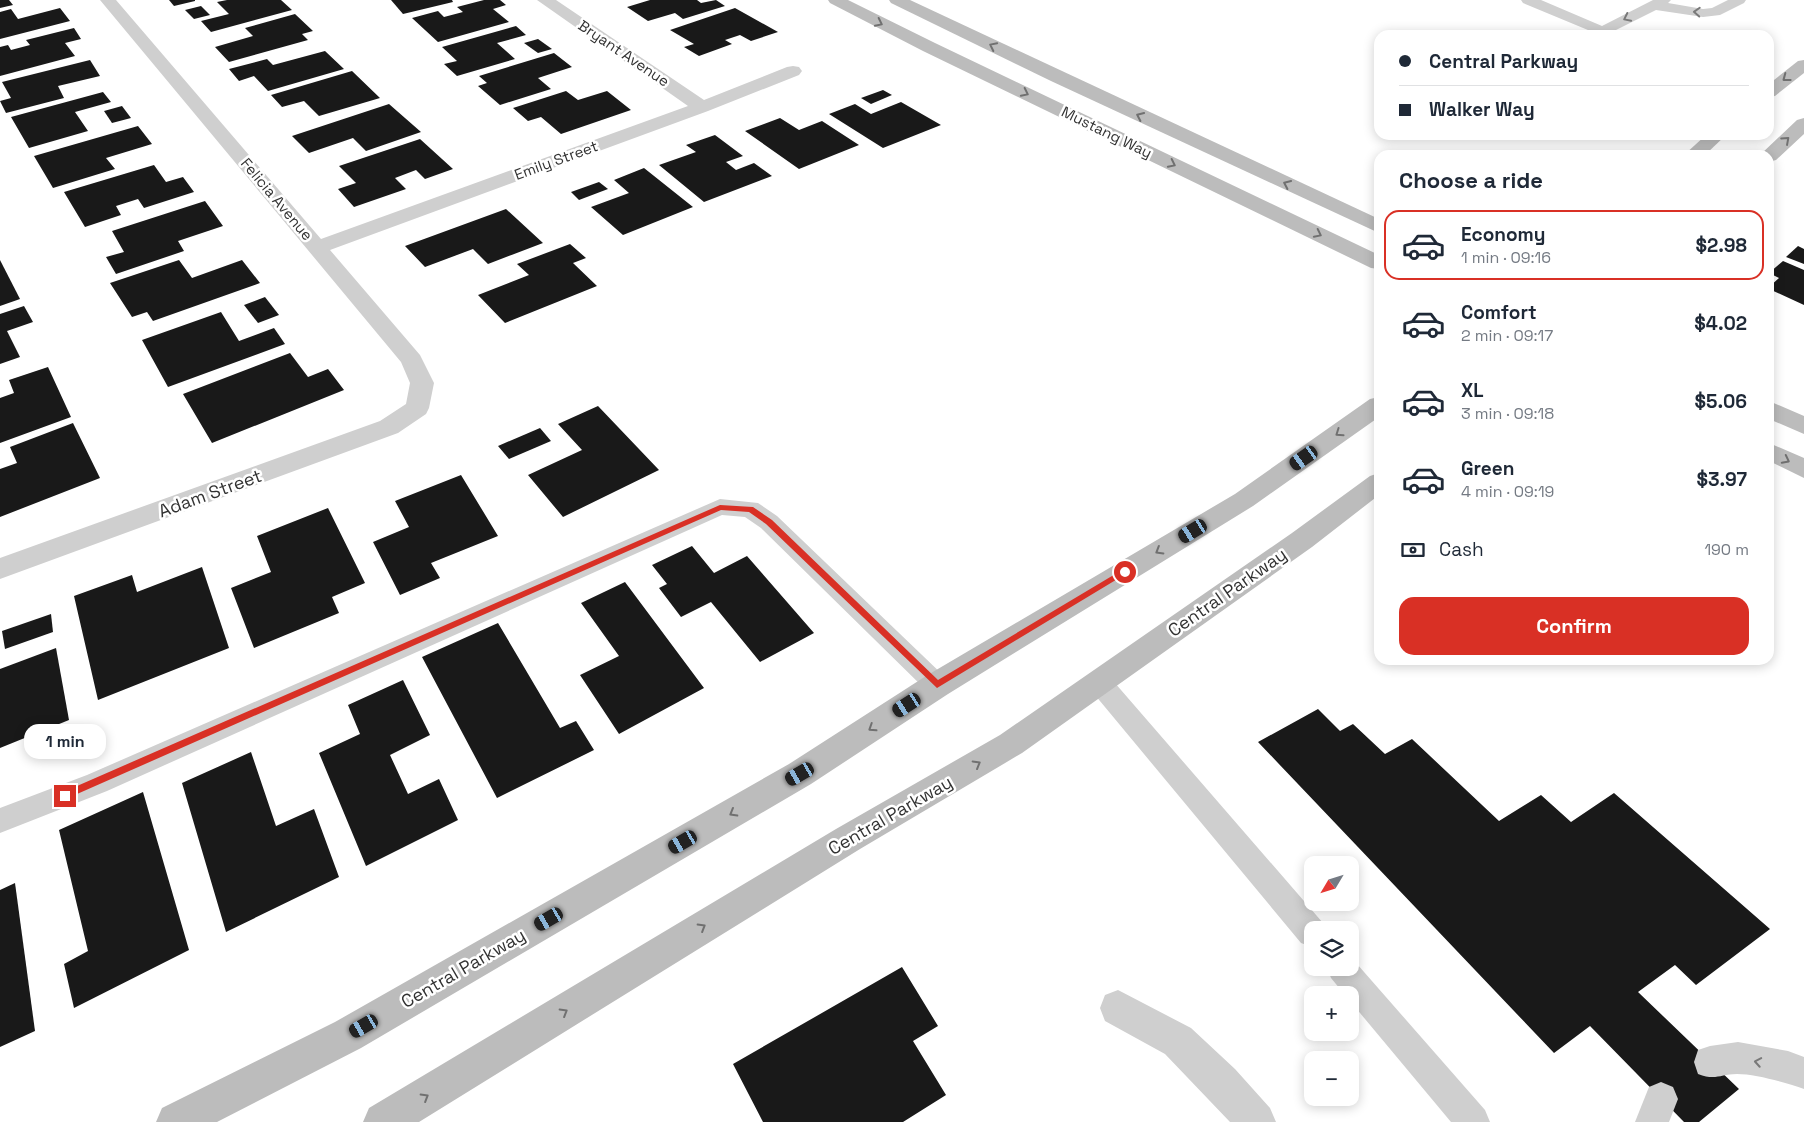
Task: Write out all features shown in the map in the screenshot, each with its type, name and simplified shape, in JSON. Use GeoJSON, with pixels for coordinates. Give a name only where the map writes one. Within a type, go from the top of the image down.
{"type":"FeatureCollection","features":[{"type":"Feature","properties":{"kind":"main road","name":"Mustang Way"},"geometry":{"type":"LineString","coordinates":[[836,0],[929,47],[1374,260]]}},
{"type":"Feature","properties":{"kind":"main road","name":"Mustang Way"},"geometry":{"type":"LineString","coordinates":[[897,0],[1374,225]]}},
{"type":"Feature","properties":{"kind":"main road"},"geometry":{"type":"LineString","coordinates":[[1774,88],[1804,64]]}},
{"type":"Feature","properties":{"kind":"main road"},"geometry":{"type":"LineString","coordinates":[[1774,151],[1804,124]]}},
{"type":"Feature","properties":{"kind":"main road"},"geometry":{"type":"LineString","coordinates":[[1700,150],[1711,140]]}},
{"type":"Feature","properties":{"kind":"main road","name":"Central Parkway"},"geometry":{"type":"LineString","coordinates":[[176,1122],[365,1025],[800,774],[937,685],[1244,500],[1374,409]]}},
{"type":"Feature","properties":{"kind":"main road"},"geometry":{"type":"LineString","coordinates":[[1774,412],[1804,426]]}},
{"type":"Feature","properties":{"kind":"main road"},"geometry":{"type":"LineString","coordinates":[[1774,454],[1804,470]]}},
{"type":"Feature","properties":{"kind":"main road","name":"Central Parkway"},"geometry":{"type":"LineString","coordinates":[[383,1122],[848,839],[1012,744],[1302,540],[1374,486]]}},
{"type":"Feature","properties":{"kind":"street","name":"Felicia Avenue"},"geometry":{"type":"LineString","coordinates":[[108,0],[412,360],[422,383],[417,408]]}},
{"type":"Feature","properties":{"kind":"street","name":"Bryant Avenue"},"geometry":{"type":"LineString","coordinates":[[545,0],[702,107]]}},
{"type":"Feature","properties":{"kind":"street","name":"Emily Street"},"geometry":{"type":"LineString","coordinates":[[318,247],[702,107],[794,71]]}},
{"type":"Feature","properties":{"kind":"street","name":"Adam Street"},"geometry":{"type":"LineString","coordinates":[[0,569],[373,433],[388,427],[417,408]]}},
{"type":"Feature","properties":{"kind":"street"},"geometry":{"type":"LineString","coordinates":[[1118,1008],[1178,1041],[1221,1083],[1256,1122]]}},
{"type":"Feature","properties":{"kind":"lane"},"geometry":{"type":"LineString","coordinates":[[1528,0],[1600,30]]}},
{"type":"Feature","properties":{"kind":"lane"},"geometry":{"type":"LineString","coordinates":[[1612,30],[1659,3],[1704,13],[1715,12],[1739,0]]}},
{"type":"Feature","properties":{"kind":"lane"},"geometry":{"type":"LineString","coordinates":[[0,821],[97,783],[720,507],[750,509],[769,522],[937,685]]}},
{"type":"Feature","properties":{"kind":"lane"},"geometry":{"type":"LineString","coordinates":[[1099,682],[1304,924]]}},
{"type":"Feature","properties":{"kind":"lane"},"geometry":{"type":"LineString","coordinates":[[1349,976],[1473,1122]]}},
{"type":"Feature","properties":{"kind":"lane"},"geometry":{"type":"LineString","coordinates":[[1710,1062],[1738,1058],[1788,1067],[1804,1073]]}},
{"type":"Feature","properties":{"kind":"building"},"geometry":{"type":"Polygon","coordinates":[[[0,0],[9,0],[13,5],[0,8],[0,0]]]}},
{"type":"Feature","properties":{"kind":"building"},"geometry":{"type":"Polygon","coordinates":[[[169,0],[195,0],[195,1],[174,6],[169,0]]]}},
{"type":"Feature","properties":{"kind":"building"},"geometry":{"type":"Polygon","coordinates":[[[227,0],[281,0],[292,10],[211,32],[201,21],[229,14],[217,2],[227,0]]]}},
{"type":"Feature","properties":{"kind":"building"},"geometry":{"type":"Polygon","coordinates":[[[391,0],[452,0],[453,2],[403,14],[391,0]]]}},
{"type":"Feature","properties":{"kind":"building"},"geometry":{"type":"Polygon","coordinates":[[[484,0],[500,0],[506,5],[493,9],[509,22],[438,42],[412,18],[438,11],[444,17],[463,12],[457,7],[484,0]]]}},
{"type":"Feature","properties":{"kind":"building"},"geometry":{"type":"Polygon","coordinates":[[[650,0],[697,0],[701,3],[716,0],[725,6],[683,19],[675,13],[648,21],[627,7],[650,0]]]}},
{"type":"Feature","properties":{"kind":"building"},"geometry":{"type":"Polygon","coordinates":[[[201,6],[210,15],[194,19],[185,10],[201,6]]]}},
{"type":"Feature","properties":{"kind":"building"},"geometry":{"type":"Polygon","coordinates":[[[60,8],[70,21],[0,39],[0,12],[11,9],[18,19],[60,8]]]}},
{"type":"Feature","properties":{"kind":"building"},"geometry":{"type":"Polygon","coordinates":[[[735,8],[778,32],[751,41],[740,35],[725,40],[732,44],[699,56],[684,47],[694,44],[670,30],[735,8]]]}},
{"type":"Feature","properties":{"kind":"building"},"geometry":{"type":"Polygon","coordinates":[[[295,14],[313,31],[302,34],[308,40],[229,62],[215,47],[253,36],[245,28],[295,14]]]}},
{"type":"Feature","properties":{"kind":"building"},"geometry":{"type":"Polygon","coordinates":[[[516,26],[526,35],[497,43],[515,59],[457,76],[444,64],[457,61],[442,47],[516,26]]]}},
{"type":"Feature","properties":{"kind":"building"},"geometry":{"type":"Polygon","coordinates":[[[74,28],[81,39],[65,43],[75,56],[0,76],[0,47],[8,45],[11,50],[30,45],[26,40],[74,28]]]}},
{"type":"Feature","properties":{"kind":"building"},"geometry":{"type":"Polygon","coordinates":[[[538,39],[552,49],[538,53],[524,43],[538,39]]]}},
{"type":"Feature","properties":{"kind":"building"},"geometry":{"type":"Polygon","coordinates":[[[325,51],[344,69],[268,91],[254,76],[239,81],[229,69],[267,59],[273,65],[325,51]]]}},
{"type":"Feature","properties":{"kind":"building"},"geometry":{"type":"Polygon","coordinates":[[[554,53],[572,67],[538,78],[551,89],[500,105],[478,86],[487,83],[479,76],[554,53]]]}},
{"type":"Feature","properties":{"kind":"building"},"geometry":{"type":"Polygon","coordinates":[[[90,60],[100,76],[58,86],[64,98],[6,113],[0,101],[11,98],[2,82],[90,60]]]}},
{"type":"Feature","properties":{"kind":"building"},"geometry":{"type":"Polygon","coordinates":[[[352,71],[380,98],[319,116],[304,101],[282,107],[271,95],[352,71]]]}},
{"type":"Feature","properties":{"kind":"building"},"geometry":{"type":"Polygon","coordinates":[[[883,90],[892,95],[871,104],[861,98],[883,90]]]}},
{"type":"Feature","properties":{"kind":"building"},"geometry":{"type":"Polygon","coordinates":[[[566,91],[578,100],[607,91],[631,110],[561,134],[541,117],[528,121],[513,108],[566,91]]]}},
{"type":"Feature","properties":{"kind":"building"},"geometry":{"type":"Polygon","coordinates":[[[103,92],[111,102],[75,112],[88,131],[29,148],[11,117],[103,92]]]}},
{"type":"Feature","properties":{"kind":"building"},"geometry":{"type":"Polygon","coordinates":[[[901,102],[941,125],[883,148],[829,114],[855,104],[871,114],[901,102]]]}},
{"type":"Feature","properties":{"kind":"building"},"geometry":{"type":"Polygon","coordinates":[[[389,104],[421,132],[366,151],[353,138],[309,153],[292,136],[389,104]]]}},
{"type":"Feature","properties":{"kind":"building"},"geometry":{"type":"Polygon","coordinates":[[[122,106],[131,118],[112,123],[104,111],[122,106]]]}},
{"type":"Feature","properties":{"kind":"building"},"geometry":{"type":"Polygon","coordinates":[[[780,118],[799,130],[822,121],[859,145],[799,169],[745,131],[780,118]]]}},
{"type":"Feature","properties":{"kind":"building"},"geometry":{"type":"Polygon","coordinates":[[[138,126],[152,144],[106,158],[115,169],[53,188],[34,156],[138,126]]]}},
{"type":"Feature","properties":{"kind":"building"},"geometry":{"type":"Polygon","coordinates":[[[715,135],[743,156],[726,162],[736,170],[754,163],[772,176],[704,202],[659,165],[696,152],[686,145],[715,135]]]}},
{"type":"Feature","properties":{"kind":"building"},"geometry":{"type":"Polygon","coordinates":[[[420,139],[453,169],[425,179],[416,170],[395,178],[406,189],[354,207],[338,189],[356,183],[339,166],[420,139]]]}},
{"type":"Feature","properties":{"kind":"building"},"geometry":{"type":"Polygon","coordinates":[[[154,165],[166,182],[183,177],[194,192],[144,208],[138,199],[116,206],[121,215],[85,227],[64,192],[154,165]]]}},
{"type":"Feature","properties":{"kind":"building"},"geometry":{"type":"Polygon","coordinates":[[[644,168],[693,207],[623,235],[591,207],[629,193],[614,180],[644,168]]]}},
{"type":"Feature","properties":{"kind":"building"},"geometry":{"type":"Polygon","coordinates":[[[599,182],[608,189],[579,200],[571,192],[599,182]]]}},
{"type":"Feature","properties":{"kind":"building"},"geometry":{"type":"Polygon","coordinates":[[[205,201],[223,226],[178,241],[184,251],[116,274],[106,257],[124,252],[112,231],[205,201]]]}},
{"type":"Feature","properties":{"kind":"building"},"geometry":{"type":"Polygon","coordinates":[[[506,209],[543,243],[488,264],[473,249],[425,267],[405,246],[506,209]]]}},
{"type":"Feature","properties":{"kind":"building"},"geometry":{"type":"Polygon","coordinates":[[[570,244],[586,258],[573,263],[597,286],[505,323],[478,295],[529,275],[517,264],[570,244]]]}},
{"type":"Feature","properties":{"kind":"building"},"geometry":{"type":"Polygon","coordinates":[[[1798,246],[1804,249],[1804,264],[1786,257],[1798,246]]]}},
{"type":"Feature","properties":{"kind":"building"},"geometry":{"type":"Polygon","coordinates":[[[0,260],[20,299],[0,306],[0,260]]]}},
{"type":"Feature","properties":{"kind":"building"},"geometry":{"type":"Polygon","coordinates":[[[179,260],[192,278],[242,260],[260,283],[153,321],[147,312],[132,317],[110,283],[179,260]]]}},
{"type":"Feature","properties":{"kind":"building"},"geometry":{"type":"Polygon","coordinates":[[[1783,261],[1804,270],[1804,305],[1774,291],[1774,282],[1779,278],[1774,276],[1774,269],[1783,261]]]}},
{"type":"Feature","properties":{"kind":"building"},"geometry":{"type":"Polygon","coordinates":[[[265,297],[279,315],[258,323],[244,305],[265,297]]]}},
{"type":"Feature","properties":{"kind":"building"},"geometry":{"type":"Polygon","coordinates":[[[24,306],[33,322],[7,331],[20,357],[0,364],[0,314],[24,306]]]}},
{"type":"Feature","properties":{"kind":"building"},"geometry":{"type":"Polygon","coordinates":[[[221,312],[239,341],[274,328],[285,344],[168,387],[142,340],[221,312]]]}},
{"type":"Feature","properties":{"kind":"building"},"geometry":{"type":"Polygon","coordinates":[[[290,353],[308,377],[328,369],[344,390],[212,443],[183,394],[290,353]]]}},
{"type":"Feature","properties":{"kind":"building"},"geometry":{"type":"Polygon","coordinates":[[[48,367],[71,417],[0,443],[0,398],[14,393],[9,380],[48,367]]]}},
{"type":"Feature","properties":{"kind":"building"},"geometry":{"type":"Polygon","coordinates":[[[598,406],[659,470],[563,517],[528,475],[582,450],[558,424],[598,406]]]}},
{"type":"Feature","properties":{"kind":"building"},"geometry":{"type":"Polygon","coordinates":[[[73,423],[100,478],[0,517],[0,469],[17,463],[10,447],[73,423]]]}},
{"type":"Feature","properties":{"kind":"building"},"geometry":{"type":"Polygon","coordinates":[[[540,428],[551,441],[509,459],[498,446],[540,428]]]}},
{"type":"Feature","properties":{"kind":"building"},"geometry":{"type":"Polygon","coordinates":[[[461,475],[498,536],[431,563],[440,578],[400,595],[373,542],[409,527],[395,501],[461,475]]]}},
{"type":"Feature","properties":{"kind":"building"},"geometry":{"type":"Polygon","coordinates":[[[328,508],[365,583],[332,597],[339,613],[254,648],[231,588],[271,572],[257,536],[328,508]]]}},
{"type":"Feature","properties":{"kind":"building"},"geometry":{"type":"Polygon","coordinates":[[[692,546],[714,573],[747,556],[814,633],[760,662],[711,602],[681,617],[659,588],[667,584],[652,565],[692,546]]]}},
{"type":"Feature","properties":{"kind":"building"},"geometry":{"type":"Polygon","coordinates":[[[202,567],[229,648],[98,700],[74,596],[132,575],[137,592],[202,567]]]}},
{"type":"Feature","properties":{"kind":"building"},"geometry":{"type":"Polygon","coordinates":[[[625,582],[704,688],[619,734],[580,675],[619,656],[581,603],[625,582]]]}},
{"type":"Feature","properties":{"kind":"building"},"geometry":{"type":"Polygon","coordinates":[[[51,614],[53,632],[5,649],[2,631],[51,614]]]}},
{"type":"Feature","properties":{"kind":"building"},"geometry":{"type":"Polygon","coordinates":[[[498,623],[560,728],[576,721],[594,750],[497,798],[422,657],[498,623]]]}},
{"type":"Feature","properties":{"kind":"building"},"geometry":{"type":"Polygon","coordinates":[[[56,648],[69,720],[0,748],[0,669],[56,648]]]}},
{"type":"Feature","properties":{"kind":"building"},"geometry":{"type":"Polygon","coordinates":[[[403,680],[430,735],[390,755],[408,794],[439,779],[458,820],[366,866],[319,753],[360,734],[348,705],[403,680]]]}},
{"type":"Feature","properties":{"kind":"building"},"geometry":{"type":"Polygon","coordinates":[[[1318,709],[1340,731],[1353,724],[1385,754],[1412,739],[1499,821],[1541,795],[1571,822],[1614,793],[1770,929],[1696,985],[1675,965],[1638,992],[1739,1089],[1699,1122],[1684,1122],[1590,1026],[1554,1053],[1258,742],[1318,709]]]}},
{"type":"Feature","properties":{"kind":"building"},"geometry":{"type":"Polygon","coordinates":[[[251,752],[276,826],[314,809],[339,877],[226,932],[182,783],[251,752]]]}},
{"type":"Feature","properties":{"kind":"building"},"geometry":{"type":"Polygon","coordinates":[[[143,792],[189,950],[74,1008],[64,964],[88,951],[59,830],[143,792]]]}},
{"type":"Feature","properties":{"kind":"building"},"geometry":{"type":"Polygon","coordinates":[[[15,883],[35,1031],[0,1047],[0,890],[15,883]]]}},
{"type":"Feature","properties":{"kind":"building"},"geometry":{"type":"Polygon","coordinates":[[[902,967],[938,1026],[913,1041],[946,1095],[903,1122],[763,1122],[733,1064],[902,967]]]}},
{"type":"Feature","properties":{"kind":"route"},"geometry":{"type":"LineString","coordinates":[[65,796],[720,507],[750,509],[769,522],[937,685],[1125,572]]}}]}
